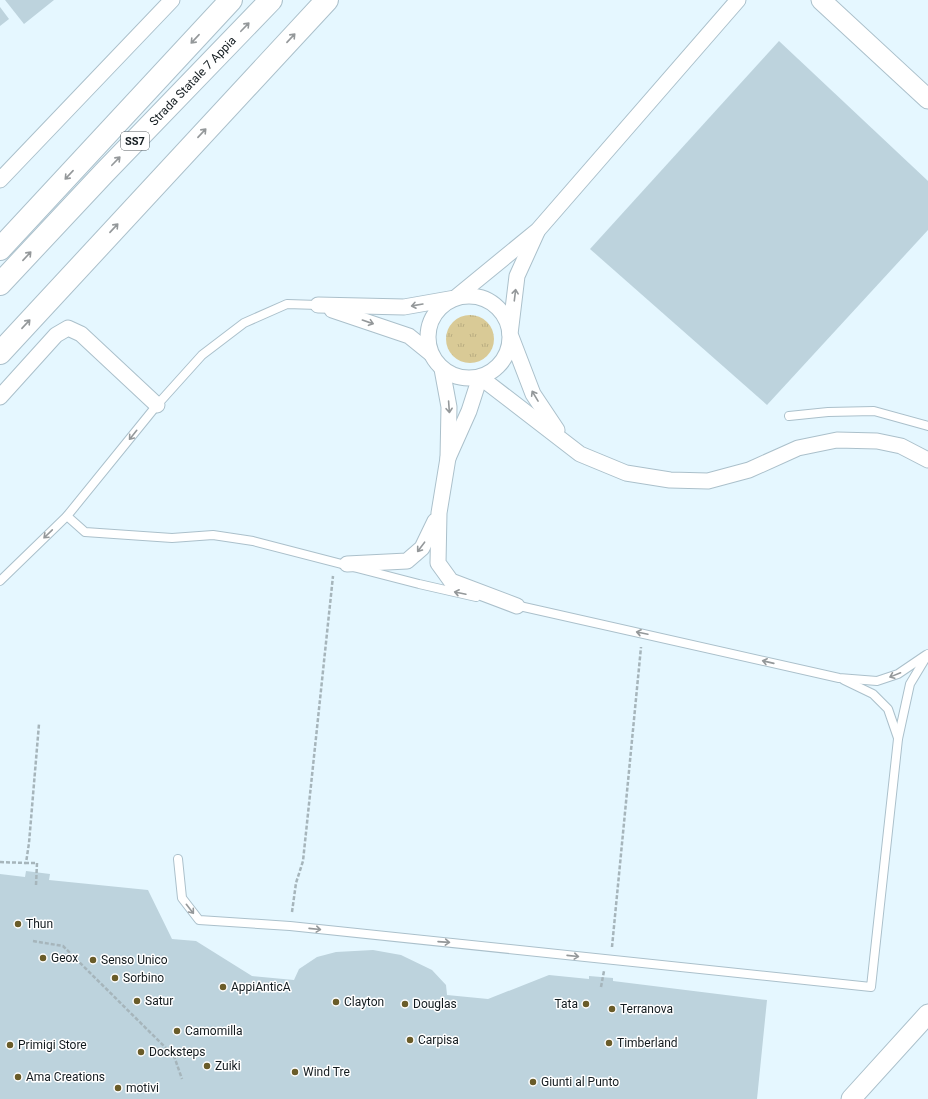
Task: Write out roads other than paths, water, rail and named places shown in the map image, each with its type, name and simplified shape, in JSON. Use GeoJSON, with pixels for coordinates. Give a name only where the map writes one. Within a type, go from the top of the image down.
{"type":"FeatureCollection","features":[{"type":"Feature","properties":{"kind":"highway","name":"SS7"},"geometry":{"type":"LineString","coordinates":[[0,249],[231,0]]}},
{"type":"Feature","properties":{"kind":"highway","name":"Strada Statale 7 Appia"},"geometry":{"type":"LineString","coordinates":[[0,284],[104,172],[271,0]]}},
{"type":"Feature","properties":{"kind":"highway"},"geometry":{"type":"LineString","coordinates":[[0,353],[327,0]]}},
{"type":"Feature","properties":{"kind":"street"},"geometry":{"type":"LineString","coordinates":[[0,180],[172,0]]}},
{"type":"Feature","properties":{"kind":"street"},"geometry":{"type":"LineString","coordinates":[[430,353],[427,340],[428,326],[434,314],[443,304],[455,298],[538,230],[738,0]]}},
{"type":"Feature","properties":{"kind":"street"},"geometry":{"type":"LineString","coordinates":[[821,0],[928,99]]}},
{"type":"Feature","properties":{"kind":"street"},"geometry":{"type":"LineString","coordinates":[[318,305],[409,336],[430,353],[442,369],[454,376],[466,378],[480,377],[493,371],[503,361],[509,348],[517,276],[538,230]]}},
{"type":"Feature","properties":{"kind":"street"},"geometry":{"type":"LineString","coordinates":[[318,305],[404,307],[468,295],[480,297],[492,302],[501,311],[508,322],[510,334],[533,394],[565,440]]}},
{"type":"Feature","properties":{"kind":"street"},"geometry":{"type":"LineString","coordinates":[[0,397],[56,335],[68,328],[81,334],[157,405]]}},
{"type":"Feature","properties":{"kind":"street"},"geometry":{"type":"LineString","coordinates":[[442,369],[449,407],[448,458],[438,513],[438,563],[451,581],[517,606]]}},
{"type":"Feature","properties":{"kind":"street"},"geometry":{"type":"LineString","coordinates":[[480,377],[565,440],[580,454],[626,473],[670,480],[708,481],[749,470],[798,448],[837,440],[877,441],[901,446],[928,460]]}},
{"type":"Feature","properties":{"kind":"street"},"geometry":{"type":"LineString","coordinates":[[448,458],[469,411],[480,377]]}},
{"type":"Feature","properties":{"kind":"street"},"geometry":{"type":"LineString","coordinates":[[341,563],[407,561],[422,548],[438,513]]}},
{"type":"Feature","properties":{"kind":"street"},"geometry":{"type":"LineString","coordinates":[[851,1099],[928,1014]]}},
{"type":"Feature","properties":{"kind":"lane"},"geometry":{"type":"LineString","coordinates":[[0,580],[67,516],[157,405],[202,355],[244,323],[287,304],[318,305]]}},
{"type":"Feature","properties":{"kind":"lane"},"geometry":{"type":"LineString","coordinates":[[789,416],[828,412],[874,411],[898,416],[928,426]]}},
{"type":"Feature","properties":{"kind":"lane"},"geometry":{"type":"LineString","coordinates":[[67,516],[85,532],[172,538],[213,535],[252,541],[419,584],[840,678],[876,681],[898,674],[928,654],[910,684],[898,739],[871,987],[290,926],[199,920],[182,898],[178,859]]}},
{"type":"Feature","properties":{"kind":"lane"},"geometry":{"type":"LineString","coordinates":[[840,678],[873,694],[888,709],[898,739]]}},
{"type":"Feature","properties":{"kind":"place","name":"Thun"},"geometry":{"type":"Point","coordinates":[18,924]}},
{"type":"Feature","properties":{"kind":"place","name":"Geox"},"geometry":{"type":"Point","coordinates":[43,958]}},
{"type":"Feature","properties":{"kind":"place","name":"Senso Unico"},"geometry":{"type":"Point","coordinates":[93,960]}},
{"type":"Feature","properties":{"kind":"place","name":"Sorbino"},"geometry":{"type":"Point","coordinates":[115,978]}},
{"type":"Feature","properties":{"kind":"place","name":"AppiAnticA"},"geometry":{"type":"Point","coordinates":[223,987]}},
{"type":"Feature","properties":{"kind":"place","name":"Satur"},"geometry":{"type":"Point","coordinates":[137,1001]}},
{"type":"Feature","properties":{"kind":"place","name":"Clayton"},"geometry":{"type":"Point","coordinates":[336,1002]}},
{"type":"Feature","properties":{"kind":"place","name":"Douglas"},"geometry":{"type":"Point","coordinates":[405,1004]}},
{"type":"Feature","properties":{"kind":"place","name":"Tata"},"geometry":{"type":"Point","coordinates":[586,1004]}},
{"type":"Feature","properties":{"kind":"place","name":"Terranova"},"geometry":{"type":"Point","coordinates":[612,1009]}},
{"type":"Feature","properties":{"kind":"place","name":"Camomilla"},"geometry":{"type":"Point","coordinates":[177,1031]}},
{"type":"Feature","properties":{"kind":"place","name":"Carpisa"},"geometry":{"type":"Point","coordinates":[410,1040]}},
{"type":"Feature","properties":{"kind":"place","name":"Timberland"},"geometry":{"type":"Point","coordinates":[609,1043]}},
{"type":"Feature","properties":{"kind":"place","name":"Primigi Store"},"geometry":{"type":"Point","coordinates":[10,1045]}},
{"type":"Feature","properties":{"kind":"place","name":"Docksteps"},"geometry":{"type":"Point","coordinates":[141,1052]}},
{"type":"Feature","properties":{"kind":"place","name":"Zuiki"},"geometry":{"type":"Point","coordinates":[207,1066]}},
{"type":"Feature","properties":{"kind":"place","name":"Wind Tre"},"geometry":{"type":"Point","coordinates":[295,1072]}},
{"type":"Feature","properties":{"kind":"place","name":"Ama Creations"},"geometry":{"type":"Point","coordinates":[18,1077]}},
{"type":"Feature","properties":{"kind":"place","name":"Giunti al Punto"},"geometry":{"type":"Point","coordinates":[533,1082]}},
{"type":"Feature","properties":{"kind":"place","name":"motivi"},"geometry":{"type":"Point","coordinates":[118,1088]}}]}
